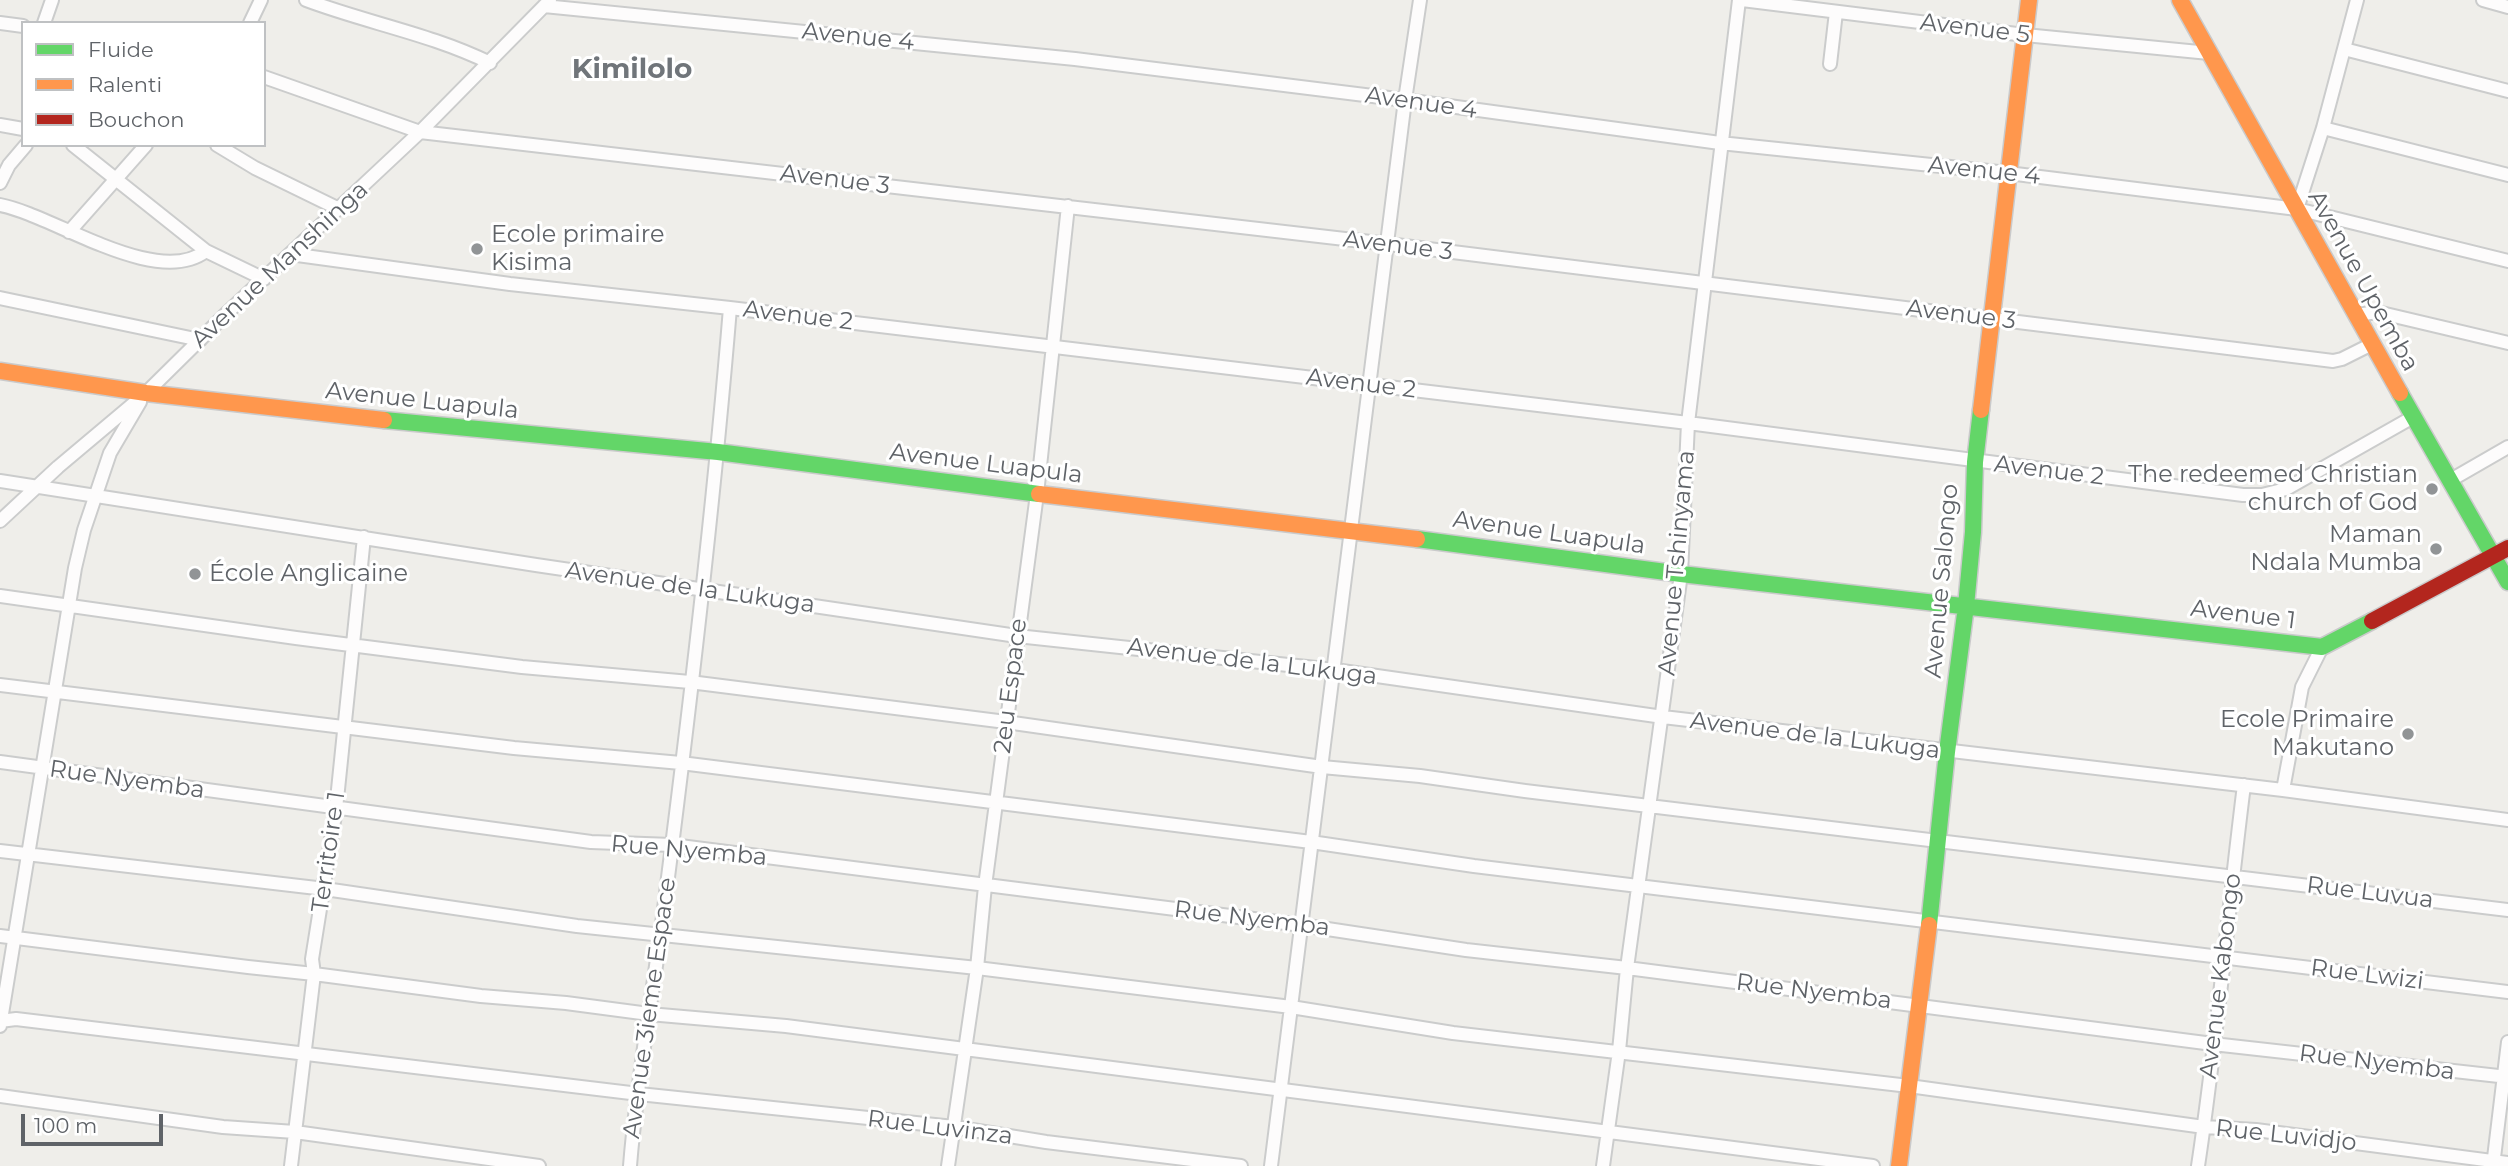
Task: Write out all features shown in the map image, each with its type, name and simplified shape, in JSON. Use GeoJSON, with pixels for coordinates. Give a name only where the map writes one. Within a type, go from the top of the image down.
{"type":"FeatureCollection","features":[{"type":"Feature","properties":{"kind":"street"},"geometry":{"type":"LineString","coordinates":[[45,21],[52,0]]}},
{"type":"Feature","properties":{"kind":"street"},"geometry":{"type":"LineString","coordinates":[[251,21],[261,0]]}},
{"type":"Feature","properties":{"kind":"street"},"geometry":{"type":"LineString","coordinates":[[306,0],[360,19],[441,41],[490,63]]}},
{"type":"Feature","properties":{"kind":"street"},"geometry":{"type":"LineString","coordinates":[[1271,1166],[1405,100],[1420,0]]}},
{"type":"Feature","properties":{"kind":"street","name":"Avenue 5"},"geometry":{"type":"LineString","coordinates":[[1741,0],[2209,53]]}},
{"type":"Feature","properties":{"kind":"street","name":"Avenue Tshinyama"},"geometry":{"type":"LineString","coordinates":[[1603,1166],[1638,884],[1681,574],[1688,424],[1720,143],[1741,0]]}},
{"type":"Feature","properties":{"kind":"street","name":"Avenue Salongo"},"geometry":{"type":"LineString","coordinates":[[1899,1166],[1966,606],[1973,532],[1975,462],[2029,0]]}},
{"type":"Feature","properties":{"kind":"street","name":"Avenue Upemba"},"geometry":{"type":"LineString","coordinates":[[2180,0],[2449,481],[2501,552],[2508,582]]}},
{"type":"Feature","properties":{"kind":"street"},"geometry":{"type":"LineString","coordinates":[[2297,209],[2323,128],[2357,0]]}},
{"type":"Feature","properties":{"kind":"street"},"geometry":{"type":"LineString","coordinates":[[2483,0],[2508,6]]}},
{"type":"Feature","properties":{"kind":"street","name":"Avenue Manshinga"},"geometry":{"type":"LineString","coordinates":[[0,521],[146,393],[420,132],[547,3]]}},
{"type":"Feature","properties":{"kind":"street","name":"Avenue 4"},"geometry":{"type":"LineString","coordinates":[[547,3],[1075,59],[1720,143],[2008,173],[2297,209],[2508,261]]}},
{"type":"Feature","properties":{"kind":"street"},"geometry":{"type":"LineString","coordinates":[[1830,64],[1836,12]]}},
{"type":"Feature","properties":{"kind":"street"},"geometry":{"type":"LineString","coordinates":[[0,23],[21,26]]}},
{"type":"Feature","properties":{"kind":"street"},"geometry":{"type":"LineString","coordinates":[[2344,49],[2508,91]]}},
{"type":"Feature","properties":{"kind":"street","name":"Avenue 3"},"geometry":{"type":"LineString","coordinates":[[266,77],[420,132],[1388,244],[2333,360],[2342,359],[2372,344]]}},
{"type":"Feature","properties":{"kind":"street"},"geometry":{"type":"LineString","coordinates":[[0,125],[21,129]]}},
{"type":"Feature","properties":{"kind":"street"},"geometry":{"type":"LineString","coordinates":[[2323,128],[2508,175]]}},
{"type":"Feature","properties":{"kind":"street"},"geometry":{"type":"LineString","coordinates":[[0,183],[9,165],[24,147]]}},
{"type":"Feature","properties":{"kind":"street"},"geometry":{"type":"LineString","coordinates":[[75,147],[206,251],[264,279]]}},
{"type":"Feature","properties":{"kind":"street"},"geometry":{"type":"LineString","coordinates":[[69,232],[144,147]]}},
{"type":"Feature","properties":{"kind":"street"},"geometry":{"type":"LineString","coordinates":[[220,147],[244,162],[339,209]]}},
{"type":"Feature","properties":{"kind":"street"},"geometry":{"type":"LineString","coordinates":[[0,205],[29,214],[108,247],[159,260],[180,262],[196,259],[206,251]]}},
{"type":"Feature","properties":{"kind":"street","name":"2eu Espace"},"geometry":{"type":"LineString","coordinates":[[948,1166],[1037,494],[1068,206]]}},
{"type":"Feature","properties":{"kind":"street","name":"Avenue 2"},"geometry":{"type":"LineString","coordinates":[[290,254],[510,284],[1371,385],[1975,462],[2262,495],[2286,489],[2413,417]]}},
{"type":"Feature","properties":{"kind":"street"},"geometry":{"type":"LineString","coordinates":[[0,298],[200,340]]}},
{"type":"Feature","properties":{"kind":"street","name":"Avenue 3ieme Espace"},"geometry":{"type":"LineString","coordinates":[[630,1166],[703,590],[730,308]]}},
{"type":"Feature","properties":{"kind":"street"},"geometry":{"type":"LineString","coordinates":[[2357,315],[2377,312],[2508,343]]}},
{"type":"Feature","properties":{"kind":"street","name":"Avenue Luapula"},"geometry":{"type":"LineString","coordinates":[[0,371],[146,393],[433,426],[718,452],[1037,494],[1351,530],[1681,574],[1966,606]]}},
{"type":"Feature","properties":{"kind":"street"},"geometry":{"type":"LineString","coordinates":[[0,1023],[68,605],[84,530],[110,453],[146,393]]}},
{"type":"Feature","properties":{"kind":"street"},"geometry":{"type":"LineString","coordinates":[[2449,481],[2508,447]]}},
{"type":"Feature","properties":{"kind":"street","name":"Avenue de la Lukuga"},"geometry":{"type":"LineString","coordinates":[[0,481],[1017,636],[1335,670],[1663,717],[2244,785],[2508,820]]}},
{"type":"Feature","properties":{"kind":"street","name":"Territoire 1"},"geometry":{"type":"LineString","coordinates":[[291,1166],[314,974],[313,959],[337,809],[364,537]]}},
{"type":"Feature","properties":{"kind":"street","name":"Avenue 1"},"geometry":{"type":"LineString","coordinates":[[1966,606],[2322,647],[2501,552]]}},
{"type":"Feature","properties":{"kind":"street","name":"Rue Luvua"},"geometry":{"type":"LineString","coordinates":[[0,596],[522,667],[690,681],[1322,767],[1420,776],[2508,910]]}},
{"type":"Feature","properties":{"kind":"street"},"geometry":{"type":"LineString","coordinates":[[2283,790],[2302,687],[2322,647]]}},
{"type":"Feature","properties":{"kind":"street","name":"Rue Lwizi"},"geometry":{"type":"LineString","coordinates":[[0,685],[514,748],[681,763],[1311,842],[1474,866],[2508,992]]}},
{"type":"Feature","properties":{"kind":"street","name":"Rue Nyemba"},"geometry":{"type":"LineString","coordinates":[[0,762],[591,842],[672,845],[1301,925],[1466,950],[2506,1078]]}},
{"type":"Feature","properties":{"kind":"street","name":"Avenue Kabongo"},"geometry":{"type":"LineString","coordinates":[[2198,1166],[2226,959],[2232,876],[2244,785]]}},
{"type":"Feature","properties":{"kind":"street","name":"Rue Luvidjo"},"geometry":{"type":"LineString","coordinates":[[0,851],[325,889],[494,915],[976,968],[1291,1007],[1453,1033],[1909,1086],[2204,1127],[2256,1130],[2493,1164],[2508,1163]]}},
{"type":"Feature","properties":{"kind":"street"},"geometry":{"type":"LineString","coordinates":[[0,936],[481,996],[786,1026],[1873,1166]]}},
{"type":"Feature","properties":{"kind":"street","name":"Rue Luvinza"},"geometry":{"type":"LineString","coordinates":[[0,1023],[16,1019],[181,1041],[639,1094],[954,1127],[1046,1142],[1241,1166]]}},
{"type":"Feature","properties":{"kind":"street"},"geometry":{"type":"LineString","coordinates":[[2493,1164],[2506,1078],[2508,1042]]}},
{"type":"Feature","properties":{"kind":"street"},"geometry":{"type":"LineString","coordinates":[[0,1096],[223,1127],[296,1132],[540,1166]]}},
{"type":"Feature","properties":{"kind":"traffic: fast"},"geometry":{"type":"LineString","coordinates":[[2400,393],[2508,582]]}},
{"type":"Feature","properties":{"kind":"traffic: fast"},"geometry":{"type":"LineString","coordinates":[[1929,925],[1966,606],[1981,410]]}},
{"type":"Feature","properties":{"kind":"traffic: fast"},"geometry":{"type":"LineString","coordinates":[[384,420],[718,452],[1039,494]]}},
{"type":"Feature","properties":{"kind":"traffic: fast"},"geometry":{"type":"LineString","coordinates":[[1417,539],[1681,574],[2322,647],[2372,621]]}},
{"type":"Feature","properties":{"kind":"traffic: slow"},"geometry":{"type":"LineString","coordinates":[[1981,410],[2029,0]]}},
{"type":"Feature","properties":{"kind":"traffic: slow"},"geometry":{"type":"LineString","coordinates":[[2180,0],[2400,393]]}},
{"type":"Feature","properties":{"kind":"traffic: slow"},"geometry":{"type":"LineString","coordinates":[[0,371],[146,393],[384,420]]}},
{"type":"Feature","properties":{"kind":"traffic: slow"},"geometry":{"type":"LineString","coordinates":[[1039,494],[1417,539]]}},
{"type":"Feature","properties":{"kind":"traffic: slow"},"geometry":{"type":"LineString","coordinates":[[1899,1166],[1929,925]]}},
{"type":"Feature","properties":{"kind":"traffic: jam"},"geometry":{"type":"LineString","coordinates":[[2372,621],[2508,548]]}},
{"type":"Feature","properties":{"kind":"place","name":"Ecole primaire Kisima"},"geometry":{"type":"Point","coordinates":[477,249]}},
{"type":"Feature","properties":{"kind":"place","name":"The redeemed Christian church of God"},"geometry":{"type":"Point","coordinates":[2432,489]}},
{"type":"Feature","properties":{"kind":"place","name":"Maman Ndala Mumba"},"geometry":{"type":"Point","coordinates":[2436,549]}},
{"type":"Feature","properties":{"kind":"place","name":"École Anglicaine"},"geometry":{"type":"Point","coordinates":[195,574]}},
{"type":"Feature","properties":{"kind":"place","name":"Ecole Primaire Makutano"},"geometry":{"type":"Point","coordinates":[2408,734]}},
{"type":"Feature","properties":{"kind":"district","name":"Kimilolo"},"geometry":{"type":"Point","coordinates":[632,70]}}]}
